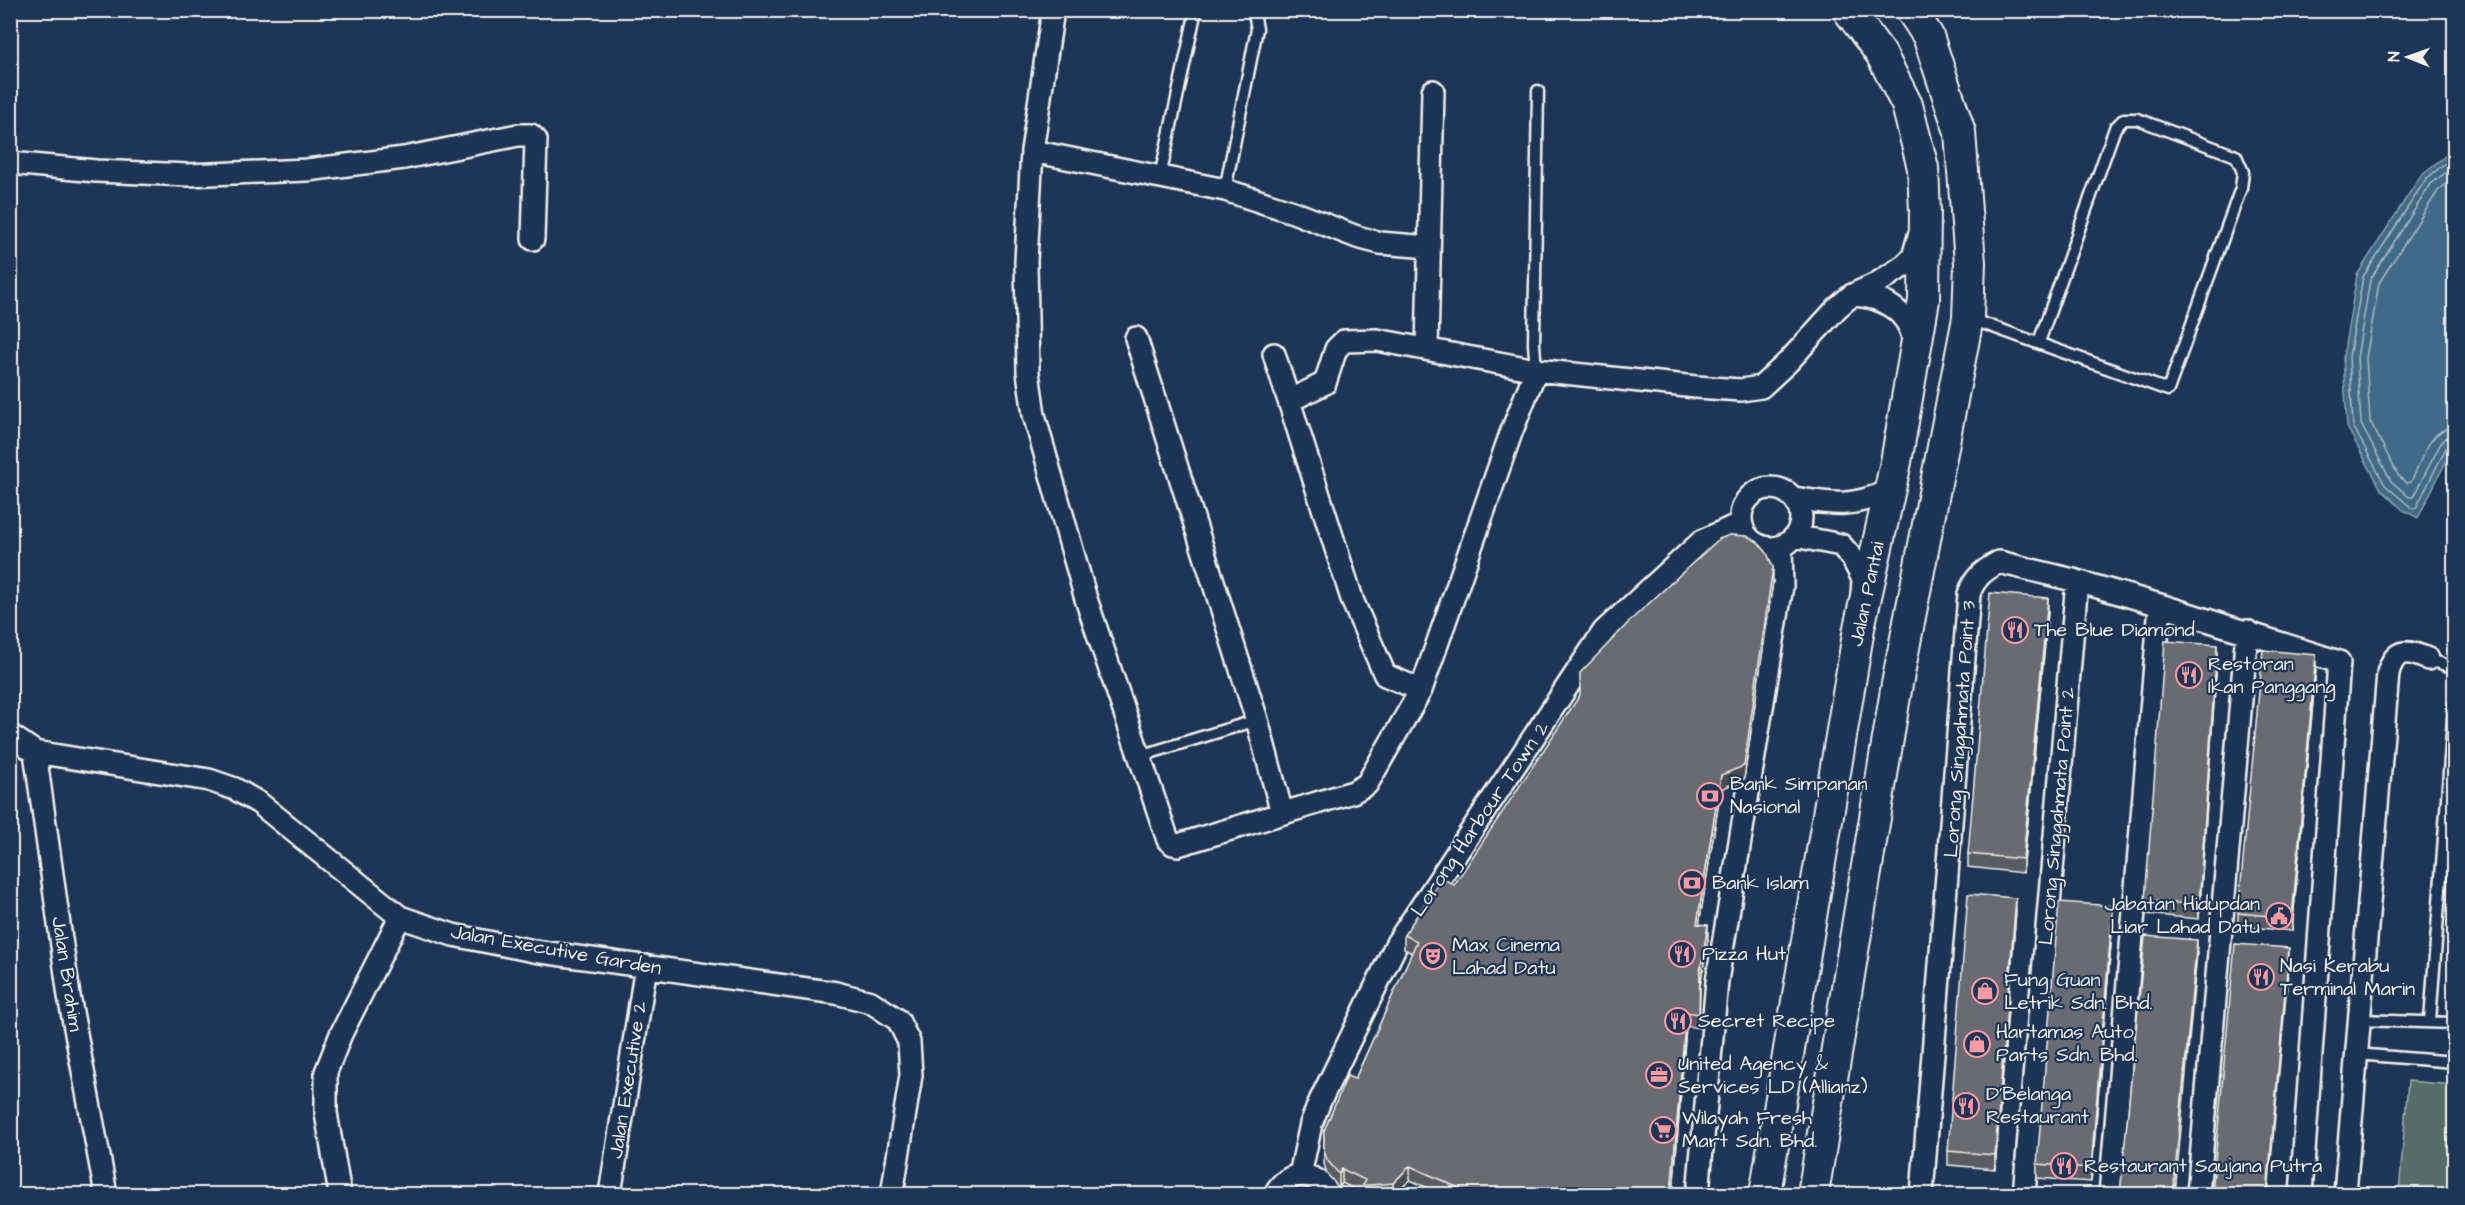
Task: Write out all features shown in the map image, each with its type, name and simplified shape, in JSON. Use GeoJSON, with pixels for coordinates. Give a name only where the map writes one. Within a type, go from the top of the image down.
{"type":"FeatureCollection","features":[{"type":"Feature","properties":{"kind":"street"},"geometry":{"type":"LineString","coordinates":[[1053,10],[1032,151],[1026,261],[1028,372],[1034,415],[1086,599],[1130,734],[1140,756],[1168,840],[1173,844],[1178,845],[1353,792],[1368,784],[1421,690],[1536,370]]}},
{"type":"Feature","properties":{"kind":"street","name":"Jalan Pantai"},"geometry":{"type":"LineString","coordinates":[[1765,1194],[1769,1156],[1859,628],[1896,462],[1924,300],[1923,168],[1907,105],[1881,54],[1848,10]]}},
{"type":"Feature","properties":{"kind":"street"},"geometry":{"type":"LineString","coordinates":[[1814,1194],[1897,684],[1968,318],[1970,263],[1960,132],[1928,36],[1911,10]]}},
{"type":"Feature","properties":{"kind":"street"},"geometry":{"type":"LineString","coordinates":[[1427,349],[1433,91]]}},
{"type":"Feature","properties":{"kind":"street"},"geometry":{"type":"LineString","coordinates":[[10,163],[96,171],[188,175],[307,170],[404,158],[518,135],[531,135],[536,140],[537,155],[533,239]]}},
{"type":"Feature","properties":{"kind":"street"},"geometry":{"type":"LineString","coordinates":[[1032,151],[1225,190],[1380,243],[1429,246]]}},
{"type":"Feature","properties":{"kind":"street"},"geometry":{"type":"LineString","coordinates":[[1289,401],[1325,383],[1336,349],[1344,341],[1377,340],[1536,370],[1696,387],[1741,390],[1761,387],[1852,295],[1884,279],[1913,257],[1925,212]]}},
{"type":"Feature","properties":{"kind":"street"},"geometry":{"type":"LineString","coordinates":[[1852,295],[1877,298],[1899,311],[1909,325],[1914,342],[1914,359]]}},
{"type":"Feature","properties":{"kind":"street"},"geometry":{"type":"LineString","coordinates":[[1136,338],[1257,720],[1282,813]]}},
{"type":"Feature","properties":{"kind":"street"},"geometry":{"type":"LineString","coordinates":[[1274,354],[1353,602],[1380,665],[1385,675],[1421,690]]}},
{"type":"Feature","properties":{"kind":"street"},"geometry":{"type":"LineString","coordinates":[[1859,628],[1863,579],[1852,558],[1841,545],[1788,541],[1771,548],[1761,546],[1745,533],[1741,524],[1744,504],[1758,491],[1767,488],[1777,489],[1793,498],[1833,504],[1863,502],[1887,492],[1896,462]]}},
{"type":"Feature","properties":{"kind":"street"},"geometry":{"type":"LineString","coordinates":[[1698,1194],[1717,981],[1788,541],[1799,527],[1800,517],[1793,498]]}},
{"type":"Feature","properties":{"kind":"street","name":"Lorong Harbour Town 2"},"geometry":{"type":"LineString","coordinates":[[1300,1175],[1311,1124],[1320,1101],[1397,944],[1604,631],[1702,541],[1741,524]]}},
{"type":"Feature","properties":{"kind":"street","name":"Lorong Singgahmata Point 3"},"geometry":{"type":"LineString","coordinates":[[1922,1194],[1969,594],[1979,574],[1999,562],[2077,581],[2247,631],[2334,660],[2340,665],[2301,1194]]}},
{"type":"Feature","properties":{"kind":"street","name":"Lorong Singgahmata Point 2"},"geometry":{"type":"LineString","coordinates":[[2024,1194],[2077,581]]}},
{"type":"Feature","properties":{"kind":"street"},"geometry":{"type":"LineString","coordinates":[[2110,1194],[2160,605]]}},
{"type":"Feature","properties":{"kind":"street"},"geometry":{"type":"LineString","coordinates":[[2198,1194],[2247,631]]}},
{"type":"Feature","properties":{"kind":"street"},"geometry":{"type":"LineString","coordinates":[[2345,1194],[2388,673],[2392,659],[2400,653],[2413,652],[2428,658]]}},
{"type":"Feature","properties":{"kind":"street","name":"Jalan Executive Garden"},"geometry":{"type":"LineString","coordinates":[[10,735],[35,752],[209,780],[235,789],[259,803],[400,917],[453,935],[534,951],[836,993],[871,1002],[898,1020],[909,1042],[911,1075],[892,1194]]}},
{"type":"Feature","properties":{"kind":"street","name":"Jalan Brahim"},"geometry":{"type":"LineString","coordinates":[[35,752],[69,996],[106,1194]]}},
{"type":"Feature","properties":{"kind":"street"},"geometry":{"type":"LineString","coordinates":[[340,1194],[326,1113],[326,1072],[341,1034],[400,917]]}},
{"type":"Feature","properties":{"kind":"street","name":"Jalan Executive 2"},"geometry":{"type":"LineString","coordinates":[[610,1194],[646,966]]}},
{"type":"Feature","properties":{"kind":"street"},"geometry":{"type":"LineString","coordinates":[[1275,1194],[1279,1186],[1288,1178],[1300,1175],[1312,1176],[1322,1183],[1329,1194]]}},
{"type":"Feature","properties":{"kind":"lane"},"geometry":{"type":"LineString","coordinates":[[1160,177],[1196,10]]}},
{"type":"Feature","properties":{"kind":"lane"},"geometry":{"type":"LineString","coordinates":[[1225,190],[1257,29],[1254,13],[1251,10]]}},
{"type":"Feature","properties":{"kind":"lane"},"geometry":{"type":"LineString","coordinates":[[1536,370],[1534,344],[1538,91]]}},
{"type":"Feature","properties":{"kind":"lane"},"geometry":{"type":"LineString","coordinates":[[1968,318],[2168,390],[2241,188],[2243,172],[2236,156],[2137,118],[2124,119],[2115,128],[2039,342]]}},
{"type":"Feature","properties":{"kind":"lane"},"geometry":{"type":"LineString","coordinates":[[2428,658],[2454,668]]}},
{"type":"Feature","properties":{"kind":"lane"},"geometry":{"type":"LineString","coordinates":[[2430,1022],[2454,706]]}},
{"type":"Feature","properties":{"kind":"lane"},"geometry":{"type":"LineString","coordinates":[[1140,756],[1257,720]]}},
{"type":"Feature","properties":{"kind":"lane"},"geometry":{"type":"LineString","coordinates":[[2359,1020],[2454,1023]]}},
{"type":"Feature","properties":{"kind":"lane"},"geometry":{"type":"LineString","coordinates":[[2356,1054],[2454,1062]]}},
{"type":"Feature","properties":{"kind":"green space"},"geometry":{"type":"Polygon","coordinates":[[[2408,1081],[2454,1085],[2454,1194],[2399,1194],[2408,1081]]]}},
{"type":"Feature","properties":{"kind":"water"},"geometry":{"type":"Polygon","coordinates":[[[2454,149],[2454,445],[2418,518],[2403,510],[2381,489],[2347,427],[2343,357],[2357,275],[2421,175],[2454,149]]]}},
{"type":"Feature","properties":{"kind":"building"},"geometry":{"type":"Polygon","coordinates":[[[1730,535],[1747,536],[1758,542],[1767,553],[1773,567],[1744,766],[1721,775],[1697,924],[1708,925],[1700,972],[1699,1014],[1686,1012],[1671,1194],[1472,1194],[1410,1166],[1393,1183],[1363,1185],[1365,1180],[1342,1169],[1339,1174],[1327,1160],[1324,1150],[1324,1131],[1347,1076],[1355,1079],[1417,941],[1404,935],[1442,878],[1454,885],[1580,695],[1580,673],[1633,618],[1719,539],[1730,535]]]}},
{"type":"Feature","properties":{"kind":"building"},"geometry":{"type":"Polygon","coordinates":[[[1990,593],[2048,598],[2023,859],[1968,854],[1990,593]]]}},
{"type":"Feature","properties":{"kind":"building"},"geometry":{"type":"Polygon","coordinates":[[[2165,641],[2217,645],[2199,905],[2145,900],[2165,641]]]}},
{"type":"Feature","properties":{"kind":"building"},"geometry":{"type":"Polygon","coordinates":[[[2263,650],[2316,655],[2292,918],[2238,913],[2263,650]]]}},
{"type":"Feature","properties":{"kind":"building"},"geometry":{"type":"Polygon","coordinates":[[[1968,894],[2016,898],[1995,1155],[1948,1151],[1968,894]]]}},
{"type":"Feature","properties":{"kind":"building"},"geometry":{"type":"Polygon","coordinates":[[[2059,902],[2113,906],[2091,1168],[2037,1164],[2059,902]]]}},
{"type":"Feature","properties":{"kind":"building"},"geometry":{"type":"Polygon","coordinates":[[[2145,936],[2197,940],[2173,1194],[2120,1194],[2145,936]]]}},
{"type":"Feature","properties":{"kind":"building"},"geometry":{"type":"Polygon","coordinates":[[[2235,944],[2289,948],[2267,1194],[2212,1194],[2235,944]]]}},
{"type":"Feature","properties":{"kind":"place","name":"The Blue Diamond"},"geometry":{"type":"Point","coordinates":[2015,630]}},
{"type":"Feature","properties":{"kind":"place","name":"Restoran Ikan Panggang"},"geometry":{"type":"Point","coordinates":[2189,675]}},
{"type":"Feature","properties":{"kind":"place","name":"Bank Simpanan Nasional"},"geometry":{"type":"Point","coordinates":[1710,796]}},
{"type":"Feature","properties":{"kind":"place","name":"Bank Islam"},"geometry":{"type":"Point","coordinates":[1692,883]}},
{"type":"Feature","properties":{"kind":"place","name":"Jabatan Hidupdan Liar Lahad Datu"},"geometry":{"type":"Point","coordinates":[2279,916]}},
{"type":"Feature","properties":{"kind":"place","name":"Pizza Hut"},"geometry":{"type":"Point","coordinates":[1682,954]}},
{"type":"Feature","properties":{"kind":"place","name":"Max Cinema Lahad Datu"},"geometry":{"type":"Point","coordinates":[1433,956]}},
{"type":"Feature","properties":{"kind":"place","name":"Nasi Kerabu Terminal Marin"},"geometry":{"type":"Point","coordinates":[2261,977]}},
{"type":"Feature","properties":{"kind":"place","name":"Fung Guan Letrik Sdn. Bhd."},"geometry":{"type":"Point","coordinates":[1985,991]}},
{"type":"Feature","properties":{"kind":"place","name":"Secret Recipe"},"geometry":{"type":"Point","coordinates":[1678,1021]}},
{"type":"Feature","properties":{"kind":"place","name":"Hartamas Auto Parts Sdn. Bhd."},"geometry":{"type":"Point","coordinates":[1977,1044]}},
{"type":"Feature","properties":{"kind":"place","name":"United Agency & Services LD (Allianz)"},"geometry":{"type":"Point","coordinates":[1659,1075]}},
{"type":"Feature","properties":{"kind":"place","name":"D'Belanga Restaurant"},"geometry":{"type":"Point","coordinates":[1966,1106]}},
{"type":"Feature","properties":{"kind":"place","name":"Wilayah Fresh Mart Sdn. Bhd."},"geometry":{"type":"Point","coordinates":[1663,1130]}},
{"type":"Feature","properties":{"kind":"place","name":"Restaurant Saujana Putra"},"geometry":{"type":"Point","coordinates":[2064,1166]}}]}
